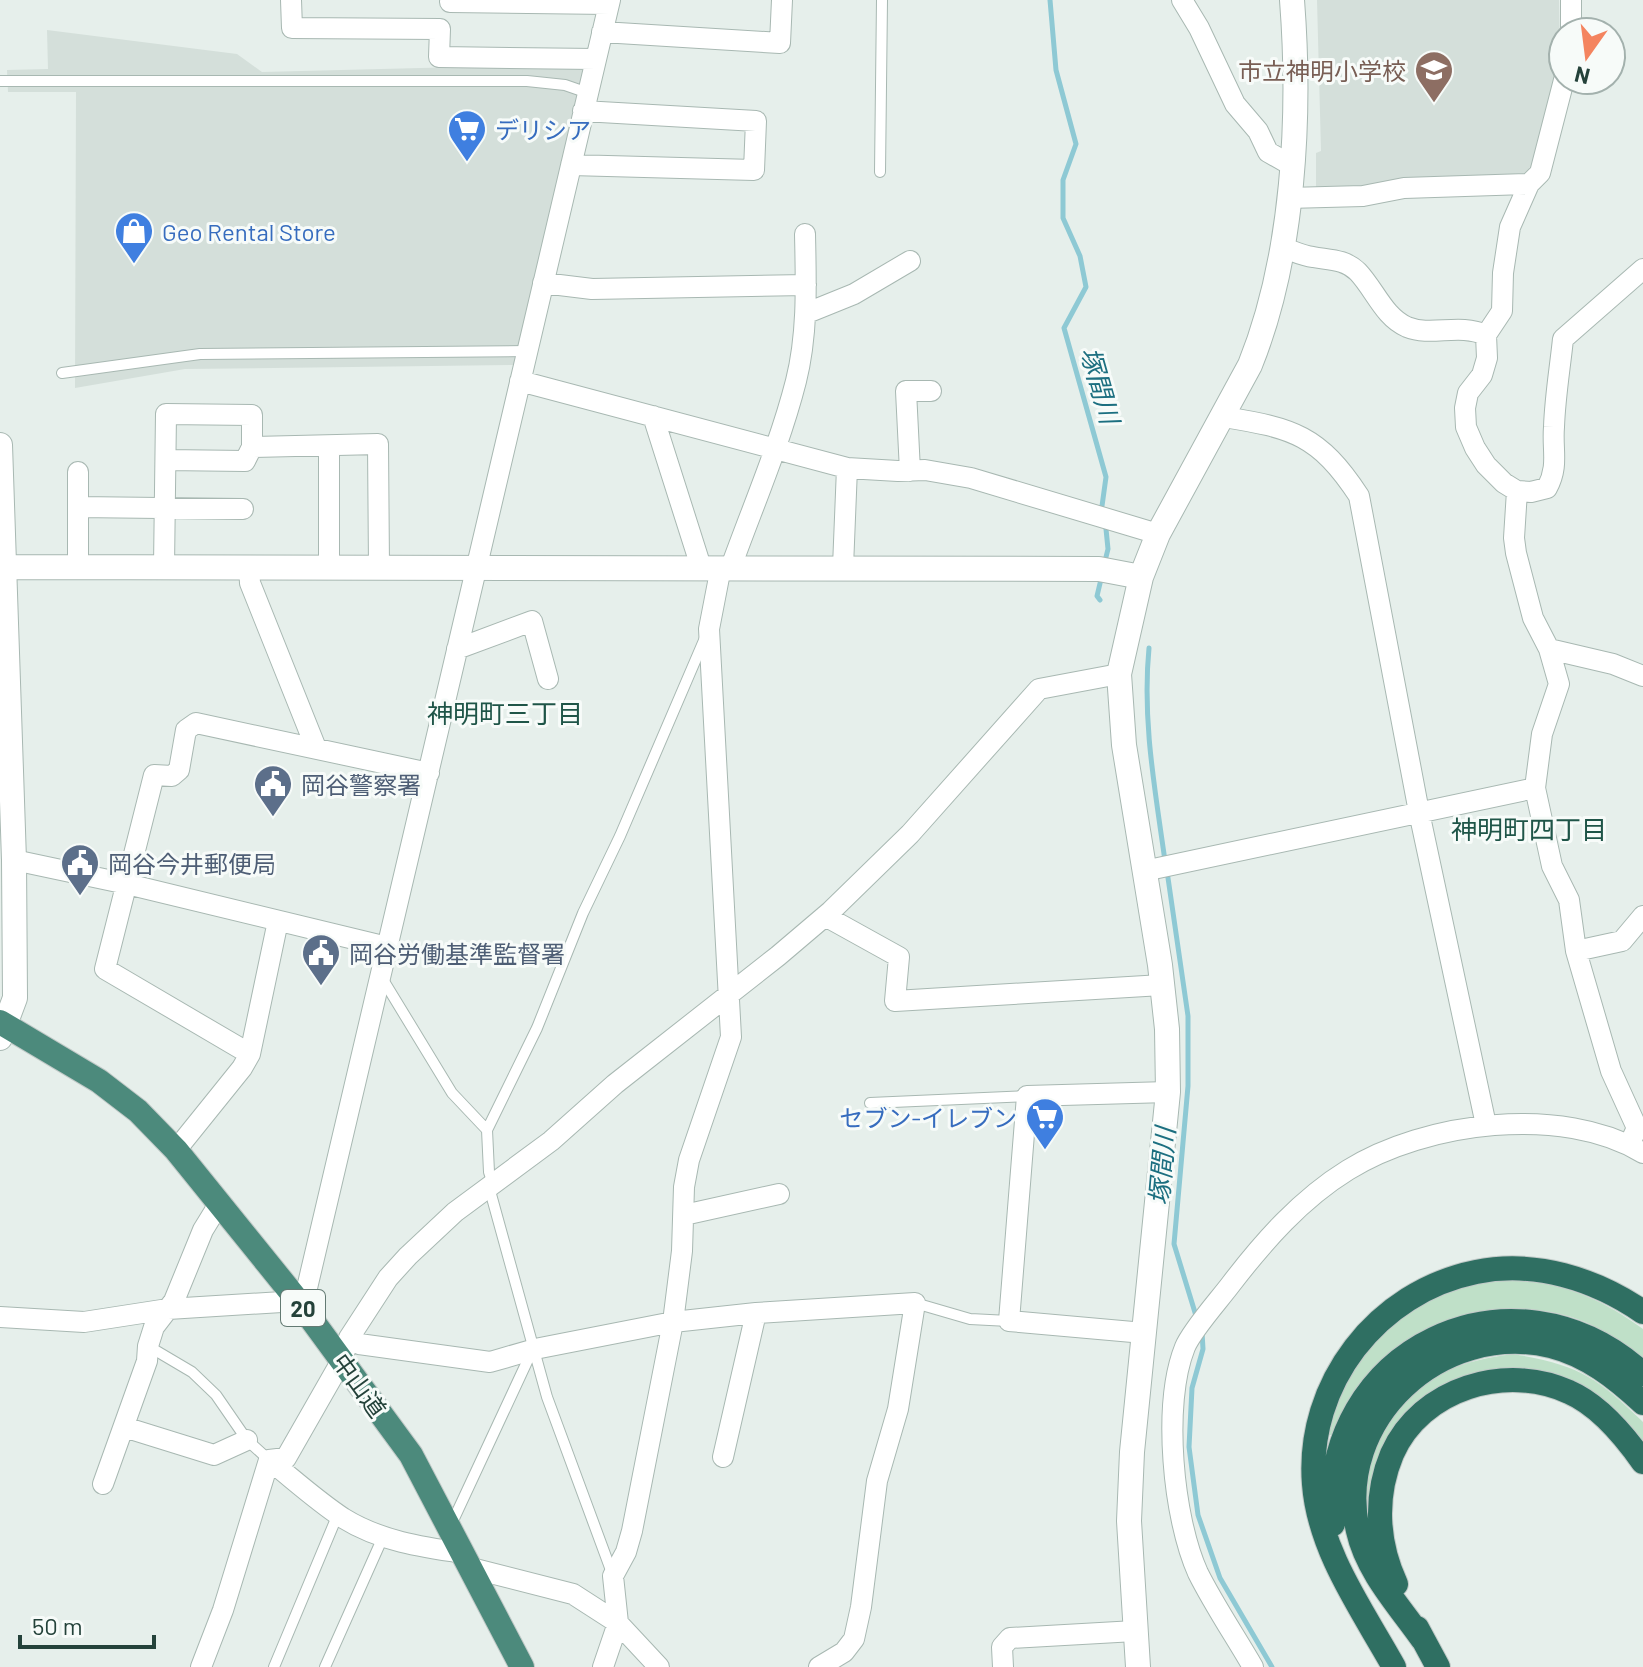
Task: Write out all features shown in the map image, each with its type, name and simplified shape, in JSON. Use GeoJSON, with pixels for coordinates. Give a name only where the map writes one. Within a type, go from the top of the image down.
{"type":"FeatureCollection","features":[{"type":"Feature","properties":{"kind":"highway","name":"中山道"},"geometry":{"type":"LineString","coordinates":[[2,1029],[99,1081],[138,1111],[176,1150],[298,1301],[345,1349],[411,1455],[522,1667]]}},
{"type":"Feature","properties":{"kind":"highway"},"geometry":{"type":"LineString","coordinates":[[1394,1667],[1342,1573],[1320,1517],[1314,1486],[1316,1434],[1327,1394],[1349,1354],[1389,1312],[1415,1295],[1476,1272],[1538,1270],[1596,1285],[1643,1312]]}},
{"type":"Feature","properties":{"kind":"highway"},"geometry":{"type":"LineString","coordinates":[[1342,1573],[1335,1542],[1332,1493],[1344,1438],[1371,1389],[1411,1351],[1462,1327],[1489,1321],[1519,1320],[1548,1323],[1577,1332],[1604,1345],[1643,1374]]}},
{"type":"Feature","properties":{"kind":"highway"},"geometry":{"type":"LineString","coordinates":[[1423,1640],[1366,1555],[1354,1510],[1363,1451],[1374,1425],[1391,1399],[1414,1375],[1438,1360],[1466,1349],[1521,1342],[1550,1346],[1598,1366],[1643,1403]]}},
{"type":"Feature","properties":{"kind":"highway"},"geometry":{"type":"LineString","coordinates":[[1438,1667],[1388,1562],[1380,1529],[1384,1478],[1393,1452],[1425,1411],[1446,1397],[1479,1384],[1517,1378],[1544,1383],[1571,1393],[1593,1408],[1615,1427],[1643,1462]]}},
{"type":"Feature","properties":{"kind":"street"},"geometry":{"type":"LineString","coordinates":[[291,0],[292,28],[440,29],[439,57],[596,59]]}},
{"type":"Feature","properties":{"kind":"street"},"geometry":{"type":"LineString","coordinates":[[602,32],[780,43],[782,0]]}},
{"type":"Feature","properties":{"kind":"street"},"geometry":{"type":"LineString","coordinates":[[1182,0],[1199,28],[1235,104],[1258,131],[1268,152],[1291,165]]}},
{"type":"Feature","properties":{"kind":"street"},"geometry":{"type":"LineString","coordinates":[[1138,1667],[1129,1521],[1132,1452],[1168,1092],[1167,1029],[1162,985],[1159,868],[1124,745],[1119,674],[1141,577],[1158,534],[1224,417],[1262,337],[1284,248],[1296,80],[1292,0]]}},
{"type":"Feature","properties":{"kind":"street"},"geometry":{"type":"LineString","coordinates":[[0,1317],[84,1322],[168,1309],[298,1301],[307,1288],[610,2],[450,2]]}},
{"type":"Feature","properties":{"kind":"street"},"geometry":{"type":"LineString","coordinates":[[1560,96],[1540,173],[1529,184],[1510,227],[1503,273],[1502,311],[1486,335],[1487,358],[1482,375],[1468,393],[1465,408],[1466,427],[1475,448],[1486,465],[1517,491],[1547,488],[1554,475],[1553,430],[1563,339],[1643,269]]}},
{"type":"Feature","properties":{"kind":"street"},"geometry":{"type":"LineString","coordinates":[[571,165],[754,170],[756,121],[586,102]]}},
{"type":"Feature","properties":{"kind":"street"},"geometry":{"type":"LineString","coordinates":[[1288,198],[1363,196],[1404,188],[1529,184]]}},
{"type":"Feature","properties":{"kind":"street"},"geometry":{"type":"LineString","coordinates":[[603,1667],[618,1623],[613,1576],[626,1552],[632,1531],[673,1322],[689,1160],[731,1037],[709,629],[717,567],[775,449],[796,380],[807,313],[805,234]]}},
{"type":"Feature","properties":{"kind":"street"},"geometry":{"type":"LineString","coordinates":[[1284,248],[1314,258],[1329,257],[1357,271],[1387,311],[1411,329],[1473,329],[1486,335]]}},
{"type":"Feature","properties":{"kind":"street"},"geometry":{"type":"LineString","coordinates":[[807,313],[854,294],[910,261]]}},
{"type":"Feature","properties":{"kind":"street"},"geometry":{"type":"LineString","coordinates":[[543,283],[592,289],[806,285]]}},
{"type":"Feature","properties":{"kind":"street"},"geometry":{"type":"LineString","coordinates":[[520,381],[847,468],[925,470],[971,478],[1158,534]]}},
{"type":"Feature","properties":{"kind":"street"},"geometry":{"type":"LineString","coordinates":[[910,471],[906,391],[931,391]]}},
{"type":"Feature","properties":{"kind":"street"},"geometry":{"type":"LineString","coordinates":[[164,567],[166,414],[252,415],[252,447],[245,461],[166,460]]}},
{"type":"Feature","properties":{"kind":"street"},"geometry":{"type":"LineString","coordinates":[[653,416],[717,567]]}},
{"type":"Feature","properties":{"kind":"street"},"geometry":{"type":"LineString","coordinates":[[1224,417],[1276,425],[1310,441],[1339,465],[1359,496],[1419,812],[1486,1125]]}},
{"type":"Feature","properties":{"kind":"street"},"geometry":{"type":"LineString","coordinates":[[252,447],[378,444],[379,567]]}},
{"type":"Feature","properties":{"kind":"street"},"geometry":{"type":"LineString","coordinates":[[0,445],[14,860],[15,998],[2,1029]]}},
{"type":"Feature","properties":{"kind":"street"},"geometry":{"type":"LineString","coordinates":[[329,446],[329,567]]}},
{"type":"Feature","properties":{"kind":"street"},"geometry":{"type":"LineString","coordinates":[[843,567],[847,468]]}},
{"type":"Feature","properties":{"kind":"street"},"geometry":{"type":"LineString","coordinates":[[78,472],[78,567]]}},
{"type":"Feature","properties":{"kind":"street"},"geometry":{"type":"LineString","coordinates":[[1253,1667],[1198,1572],[1185,1536],[1173,1444],[1174,1403],[1185,1346],[1259,1248],[1303,1204],[1345,1172],[1376,1154],[1419,1139],[1486,1125],[1543,1125],[1574,1130],[1636,1149],[1637,1128],[1611,1071],[1576,951],[1569,900],[1552,866],[1535,788],[1542,734],[1559,684],[1549,649],[1533,618],[1516,553],[1517,491]]}},
{"type":"Feature","properties":{"kind":"street"},"geometry":{"type":"LineString","coordinates":[[78,507],[243,509]]}},
{"type":"Feature","properties":{"kind":"street"},"geometry":{"type":"LineString","coordinates":[[5,567],[1104,569],[1141,577]]}},
{"type":"Feature","properties":{"kind":"street"},"geometry":{"type":"LineString","coordinates":[[249,567],[250,583],[316,748]]}},
{"type":"Feature","properties":{"kind":"street"},"geometry":{"type":"LineString","coordinates":[[457,649],[532,621],[548,679]]}},
{"type":"Feature","properties":{"kind":"street"},"geometry":{"type":"LineString","coordinates":[[1549,649],[1613,664],[1643,676]]}},
{"type":"Feature","properties":{"kind":"street"},"geometry":{"type":"LineString","coordinates":[[269,1460],[286,1458],[345,1349],[388,1278],[455,1212],[551,1141],[615,1084],[825,916],[910,834],[1039,689],[1119,674]]}},
{"type":"Feature","properties":{"kind":"street"},"geometry":{"type":"LineString","coordinates":[[250,1054],[105,969],[154,775],[172,776],[179,770],[186,730],[196,723],[429,773]]}},
{"type":"Feature","properties":{"kind":"street"},"geometry":{"type":"LineString","coordinates":[[1159,868],[1535,788]]}},
{"type":"Feature","properties":{"kind":"street"},"geometry":{"type":"LineString","coordinates":[[14,860],[387,947]]}},
{"type":"Feature","properties":{"kind":"street"},"geometry":{"type":"LineString","coordinates":[[825,916],[899,957],[895,1001],[1162,985]]}},
{"type":"Feature","properties":{"kind":"street"},"geometry":{"type":"LineString","coordinates":[[1576,951],[1622,941],[1643,916]]}},
{"type":"Feature","properties":{"kind":"street"},"geometry":{"type":"LineString","coordinates":[[176,1150],[250,1054],[278,921]]}},
{"type":"Feature","properties":{"kind":"street"},"geometry":{"type":"LineString","coordinates":[[1144,1333],[1009,1321],[1027,1096],[1168,1092]]}},
{"type":"Feature","properties":{"kind":"street"},"geometry":{"type":"LineString","coordinates":[[684,1215],[779,1194]]}},
{"type":"Feature","properties":{"kind":"street"},"geometry":{"type":"LineString","coordinates":[[103,1484],[147,1361],[154,1327],[181,1286],[203,1230],[219,1204]]}},
{"type":"Feature","properties":{"kind":"street"},"geometry":{"type":"LineString","coordinates":[[345,1349],[359,1344],[490,1362],[673,1322],[756,1313],[915,1303],[898,1409],[877,1481],[854,1639],[844,1652],[819,1667]]}},
{"type":"Feature","properties":{"kind":"street"},"geometry":{"type":"LineString","coordinates":[[723,1457],[756,1313]]}},
{"type":"Feature","properties":{"kind":"street"},"geometry":{"type":"LineString","coordinates":[[124,1427],[214,1455],[247,1440]]}},
{"type":"Feature","properties":{"kind":"street"},"geometry":{"type":"LineString","coordinates":[[269,1460],[338,1514],[383,1537],[573,1594],[618,1623],[659,1667]]}},
{"type":"Feature","properties":{"kind":"street"},"geometry":{"type":"LineString","coordinates":[[201,1667],[223,1610],[269,1460]]}},
{"type":"Feature","properties":{"kind":"street"},"geometry":{"type":"LineString","coordinates":[[1003,1667],[1002,1647],[1010,1638],[1135,1631]]}},
{"type":"Feature","properties":{"kind":"lane"},"geometry":{"type":"LineString","coordinates":[[880,172],[882,0]]}},
{"type":"Feature","properties":{"kind":"lane"},"geometry":{"type":"LineString","coordinates":[[0,81],[527,81],[565,85],[586,102]]}},
{"type":"Feature","properties":{"kind":"lane"},"geometry":{"type":"LineString","coordinates":[[62,373],[200,354],[527,351]]}},
{"type":"Feature","properties":{"kind":"lane"},"geometry":{"type":"LineString","coordinates":[[613,1576],[547,1397],[491,1186],[487,1130],[537,1028],[583,913],[620,836],[709,629]]}},
{"type":"Feature","properties":{"kind":"lane"},"geometry":{"type":"LineString","coordinates":[[381,977],[452,1093],[487,1130]]}},
{"type":"Feature","properties":{"kind":"lane"},"geometry":{"type":"LineString","coordinates":[[870,1103],[1027,1096]]}},
{"type":"Feature","properties":{"kind":"lane"},"geometry":{"type":"LineString","coordinates":[[915,1303],[970,1319],[1009,1321]]}},
{"type":"Feature","properties":{"kind":"lane"},"geometry":{"type":"LineString","coordinates":[[148,1346],[192,1372],[216,1395],[247,1440],[269,1460]]}},
{"type":"Feature","properties":{"kind":"lane"},"geometry":{"type":"LineString","coordinates":[[450,1527],[534,1350]]}},
{"type":"Feature","properties":{"kind":"lane"},"geometry":{"type":"LineString","coordinates":[[274,1667],[338,1514]]}},
{"type":"Feature","properties":{"kind":"lane"},"geometry":{"type":"LineString","coordinates":[[325,1667],[383,1537]]}},
{"type":"Feature","properties":{"kind":"shaded area","name":"市立神明小学校"},"geometry":{"type":"Polygon","coordinates":[[[1317,0],[1559,0],[1559,16],[1547,16],[1547,96],[1551,96],[1536,160],[1526,173],[1414,181],[1316,194],[1316,153],[1321,151],[1317,0]]]}},
{"type":"Feature","properties":{"kind":"shaded area"},"geometry":{"type":"Polygon","coordinates":[[[47,30],[237,54],[262,72],[585,64],[515,365],[185,369],[75,388],[76,92],[8,92],[7,70],[48,69],[47,30]]]}},
{"type":"Feature","properties":{"kind":"green space"},"geometry":{"type":"Polygon","coordinates":[[[1526,1280],[1588,1297],[1629,1319],[1643,1329],[1643,1357],[1600,1329],[1560,1314],[1505,1309],[1477,1312],[1450,1319],[1402,1344],[1369,1379],[1337,1435],[1327,1435],[1335,1406],[1364,1355],[1406,1315],[1459,1289],[1494,1281],[1526,1280]]]}},
{"type":"Feature","properties":{"kind":"green space"},"geometry":{"type":"Polygon","coordinates":[[[1513,1354],[1570,1368],[1598,1383],[1643,1422],[1643,1441],[1605,1405],[1563,1381],[1520,1370],[1477,1373],[1438,1388],[1405,1415],[1381,1456],[1369,1509],[1365,1511],[1365,1479],[1373,1450],[1385,1427],[1408,1399],[1434,1378],[1461,1365],[1513,1354]]]}},
{"type":"Feature","properties":{"kind":"waterway","name":"塚間川"},"geometry":{"type":"LineString","coordinates":[[1050,0],[1056,70],[1076,144],[1063,180],[1063,218],[1080,256],[1086,287],[1064,328],[1106,477],[1102,506]]}},
{"type":"Feature","properties":{"kind":"waterway","name":"塚間川"},"geometry":{"type":"LineString","coordinates":[[1105,561],[1108,549],[1106,529]]}},
{"type":"Feature","properties":{"kind":"waterway","name":"塚間川"},"geometry":{"type":"LineString","coordinates":[[1100,600],[1097,596],[1102,575]]}},
{"type":"Feature","properties":{"kind":"waterway","name":"塚間川"},"geometry":{"type":"LineString","coordinates":[[1149,648],[1148,728],[1165,861]]}},
{"type":"Feature","properties":{"kind":"waterway","name":"塚間川"},"geometry":{"type":"LineString","coordinates":[[1167,871],[1188,1016],[1188,1086],[1174,1244],[1197,1319]]}},
{"type":"Feature","properties":{"kind":"waterway","name":"塚間川"},"geometry":{"type":"LineString","coordinates":[[1202,1332],[1203,1349],[1192,1388],[1189,1447],[1198,1515],[1220,1578],[1272,1667]]}},
{"type":"Feature","properties":{"kind":"place","name":"市立神明小学校"},"geometry":{"type":"Point","coordinates":[1434,104]}},
{"type":"Feature","properties":{"kind":"place","name":"デリシア"},"geometry":{"type":"Point","coordinates":[467,163]}},
{"type":"Feature","properties":{"kind":"place","name":"Geo Rental Store"},"geometry":{"type":"Point","coordinates":[134,265]}},
{"type":"Feature","properties":{"kind":"place","name":"岡谷警察署"},"geometry":{"type":"Point","coordinates":[273,818]}},
{"type":"Feature","properties":{"kind":"place","name":"岡谷今井郵便局"},"geometry":{"type":"Point","coordinates":[80,897]}},
{"type":"Feature","properties":{"kind":"place","name":"岡谷労働基準監督署"},"geometry":{"type":"Point","coordinates":[321,987]}},
{"type":"Feature","properties":{"kind":"place","name":"セブン-イレブン"},"geometry":{"type":"Point","coordinates":[1045,1151]}},
{"type":"Feature","properties":{"kind":"district","name":"神明町三丁目"},"geometry":{"type":"Point","coordinates":[505,712]}},
{"type":"Feature","properties":{"kind":"district","name":"神明町四丁目"},"geometry":{"type":"Point","coordinates":[1529,828]}}]}
